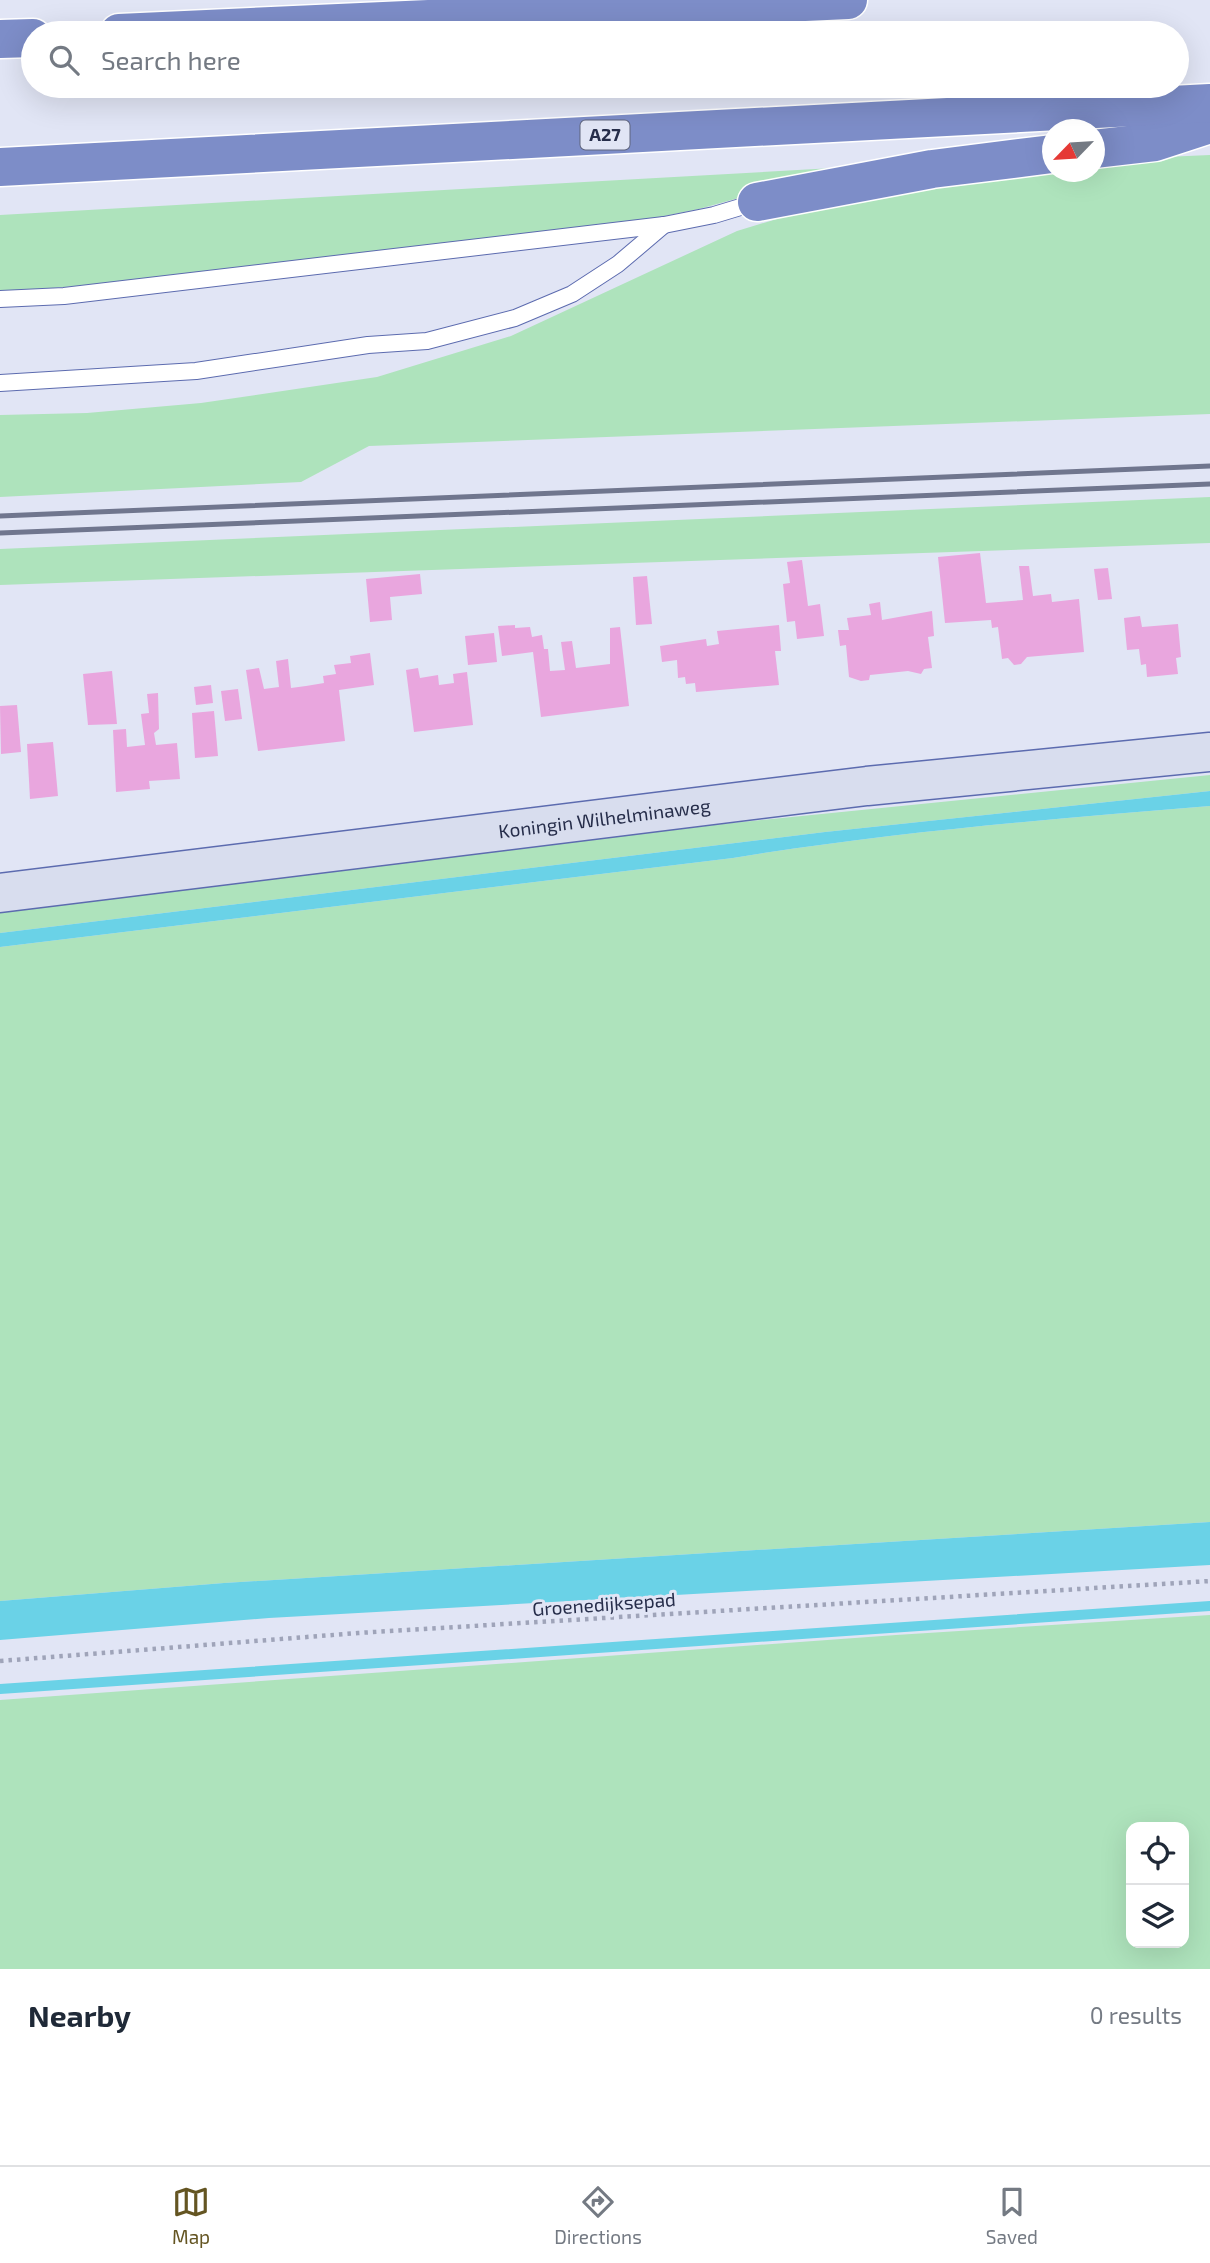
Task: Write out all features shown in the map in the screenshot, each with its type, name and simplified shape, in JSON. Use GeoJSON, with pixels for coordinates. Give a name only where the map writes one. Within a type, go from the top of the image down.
{"type":"FeatureCollection","features":[{"type":"Feature","properties":{"kind":"highway"},"geometry":{"type":"LineString","coordinates":[[384,21],[849,0]]}},
{"type":"Feature","properties":{"kind":"highway"},"geometry":{"type":"LineString","coordinates":[[0,39],[21,38]]}},
{"type":"Feature","properties":{"kind":"highway","name":"A27"},"geometry":{"type":"LineString","coordinates":[[0,167],[1210,103]]}},
{"type":"Feature","properties":{"kind":"highway"},"geometry":{"type":"LineString","coordinates":[[1105,148],[1155,142],[1210,124]]}},
{"type":"Feature","properties":{"kind":"highway"},"geometry":{"type":"LineString","coordinates":[[757,202],[932,169],[1042,155]]}},
{"type":"Feature","properties":{"kind":"main road","name":"Koningin Wilhelminaweg"},"geometry":{"type":"LineString","coordinates":[[0,893],[867,786],[1210,752]]}},
{"type":"Feature","properties":{"kind":"lane"},"geometry":{"type":"LineString","coordinates":[[0,299],[64,296],[664,225],[715,215],[757,202]]}},
{"type":"Feature","properties":{"kind":"lane"},"geometry":{"type":"LineString","coordinates":[[0,383],[196,370],[368,345],[427,341],[514,318],[572,294],[618,264],[664,225]]}},
{"type":"Feature","properties":{"kind":"path","name":"Groenedijksepad"},"geometry":{"type":"LineString","coordinates":[[0,1661],[358,1633],[1210,1581]]}},
{"type":"Feature","properties":{"kind":"green space"},"geometry":{"type":"Polygon","coordinates":[[[1210,155],[1210,414],[369,446],[301,482],[0,497],[0,415],[87,413],[201,403],[377,377],[511,336],[737,231],[853,196],[1042,173],[1042,182],[1105,182],[1105,160],[1210,155]]]}},
{"type":"Feature","properties":{"kind":"green space"},"geometry":{"type":"Polygon","coordinates":[[[851,167],[699,209],[620,225],[117,283],[0,292],[0,215],[851,167]]]}},
{"type":"Feature","properties":{"kind":"green space"},"geometry":{"type":"Polygon","coordinates":[[[1210,497],[1210,543],[0,585],[0,549],[1210,497]]]}},
{"type":"Feature","properties":{"kind":"green space"},"geometry":{"type":"Polygon","coordinates":[[[1210,775],[1210,791],[825,832],[0,933],[0,911],[722,824],[1210,775]]]}},
{"type":"Feature","properties":{"kind":"green space"},"geometry":{"type":"Polygon","coordinates":[[[1210,806],[1210,1522],[224,1583],[0,1601],[0,947],[911,834],[1210,806]]]}},
{"type":"Feature","properties":{"kind":"green space"},"geometry":{"type":"Polygon","coordinates":[[[1210,1615],[1210,1969],[0,1969],[0,1700],[1210,1615]]]}},
{"type":"Feature","properties":{"kind":"water"},"geometry":{"type":"Polygon","coordinates":[[[1210,791],[1210,806],[911,834],[0,947],[0,933],[825,832],[1210,791]]]}},
{"type":"Feature","properties":{"kind":"water"},"geometry":{"type":"Polygon","coordinates":[[[1210,1522],[1210,1565],[269,1618],[0,1640],[0,1601],[224,1583],[1210,1522]]]}},
{"type":"Feature","properties":{"kind":"building"},"geometry":{"type":"Polygon","coordinates":[[[980,553],[986,603],[1023,600],[1019,566],[1029,566],[1033,596],[1051,594],[1052,602],[1079,599],[1084,652],[1027,657],[1021,664],[1014,665],[1008,658],[1002,659],[998,627],[992,628],[991,620],[945,623],[938,557],[980,553]]]}},
{"type":"Feature","properties":{"kind":"building"},"geometry":{"type":"Polygon","coordinates":[[[802,560],[808,606],[820,604],[824,636],[797,639],[795,621],[787,622],[783,584],[790,583],[787,562],[802,560]]]}},
{"type":"Feature","properties":{"kind":"building"},"geometry":{"type":"Polygon","coordinates":[[[1108,568],[1112,599],[1098,600],[1094,569],[1108,568]]]}},
{"type":"Feature","properties":{"kind":"building"},"geometry":{"type":"Polygon","coordinates":[[[420,574],[422,594],[390,597],[392,620],[370,622],[366,579],[420,574]]]}},
{"type":"Feature","properties":{"kind":"building"},"geometry":{"type":"Polygon","coordinates":[[[647,576],[652,624],[636,625],[633,577],[647,576]]]}},
{"type":"Feature","properties":{"kind":"building"},"geometry":{"type":"Polygon","coordinates":[[[880,602],[882,620],[932,611],[934,636],[928,637],[932,668],[924,669],[921,674],[908,671],[870,675],[869,680],[861,681],[849,677],[846,645],[840,646],[838,630],[849,630],[847,618],[871,615],[869,604],[880,602]]]}},
{"type":"Feature","properties":{"kind":"building"},"geometry":{"type":"Polygon","coordinates":[[[1140,616],[1142,627],[1178,624],[1181,657],[1176,658],[1178,674],[1147,677],[1146,664],[1141,665],[1139,649],[1127,650],[1124,618],[1140,616]]]}},
{"type":"Feature","properties":{"kind":"building"},"geometry":{"type":"Polygon","coordinates":[[[515,625],[515,628],[530,627],[532,637],[542,635],[544,649],[548,649],[550,671],[565,670],[561,642],[572,641],[576,668],[610,664],[610,628],[620,627],[629,706],[541,717],[533,652],[502,656],[498,626],[515,625]]]}},
{"type":"Feature","properties":{"kind":"building"},"geometry":{"type":"Polygon","coordinates":[[[779,625],[781,651],[775,651],[779,685],[696,692],[695,683],[686,684],[685,677],[678,678],[677,660],[662,662],[660,646],[706,639],[707,646],[719,644],[717,631],[779,625]]]}},
{"type":"Feature","properties":{"kind":"building"},"geometry":{"type":"Polygon","coordinates":[[[494,633],[497,662],[468,665],[465,636],[494,633]]]}},
{"type":"Feature","properties":{"kind":"building"},"geometry":{"type":"Polygon","coordinates":[[[370,653],[374,685],[339,690],[345,741],[258,751],[246,670],[259,668],[264,689],[279,687],[276,661],[288,659],[291,688],[306,686],[324,683],[323,676],[336,674],[334,665],[351,663],[350,656],[370,653]]]}},
{"type":"Feature","properties":{"kind":"building"},"geometry":{"type":"Polygon","coordinates":[[[418,668],[420,678],[438,675],[439,685],[454,683],[453,674],[467,672],[473,725],[414,732],[406,670],[418,668]]]}},
{"type":"Feature","properties":{"kind":"building"},"geometry":{"type":"Polygon","coordinates":[[[112,671],[117,724],[88,725],[83,674],[112,671]]]}},
{"type":"Feature","properties":{"kind":"building"},"geometry":{"type":"Polygon","coordinates":[[[211,685],[213,703],[196,705],[194,687],[211,685]]]}},
{"type":"Feature","properties":{"kind":"building"},"geometry":{"type":"Polygon","coordinates":[[[238,689],[242,719],[225,721],[221,691],[238,689]]]}},
{"type":"Feature","properties":{"kind":"building"},"geometry":{"type":"Polygon","coordinates":[[[158,693],[159,729],[154,733],[156,745],[177,743],[180,779],[149,781],[150,789],[116,792],[113,730],[126,729],[127,747],[145,745],[141,714],[149,713],[147,694],[158,693]]]}},
{"type":"Feature","properties":{"kind":"building"},"geometry":{"type":"Polygon","coordinates":[[[17,705],[21,752],[1,754],[0,706],[17,705]]]}},
{"type":"Feature","properties":{"kind":"building"},"geometry":{"type":"Polygon","coordinates":[[[214,711],[218,756],[195,758],[192,713],[214,711]]]}},
{"type":"Feature","properties":{"kind":"building"},"geometry":{"type":"Polygon","coordinates":[[[53,742],[58,796],[30,799],[27,744],[53,742]]]}},
{"type":"Feature","properties":{"kind":"waterway"},"geometry":{"type":"LineString","coordinates":[[0,1689],[1210,1606]]}},
{"type":"Feature","properties":{"kind":"railway"},"geometry":{"type":"LineString","coordinates":[[0,516],[1210,466]]}},
{"type":"Feature","properties":{"kind":"railway"},"geometry":{"type":"LineString","coordinates":[[0,533],[1210,484]]}}]}
